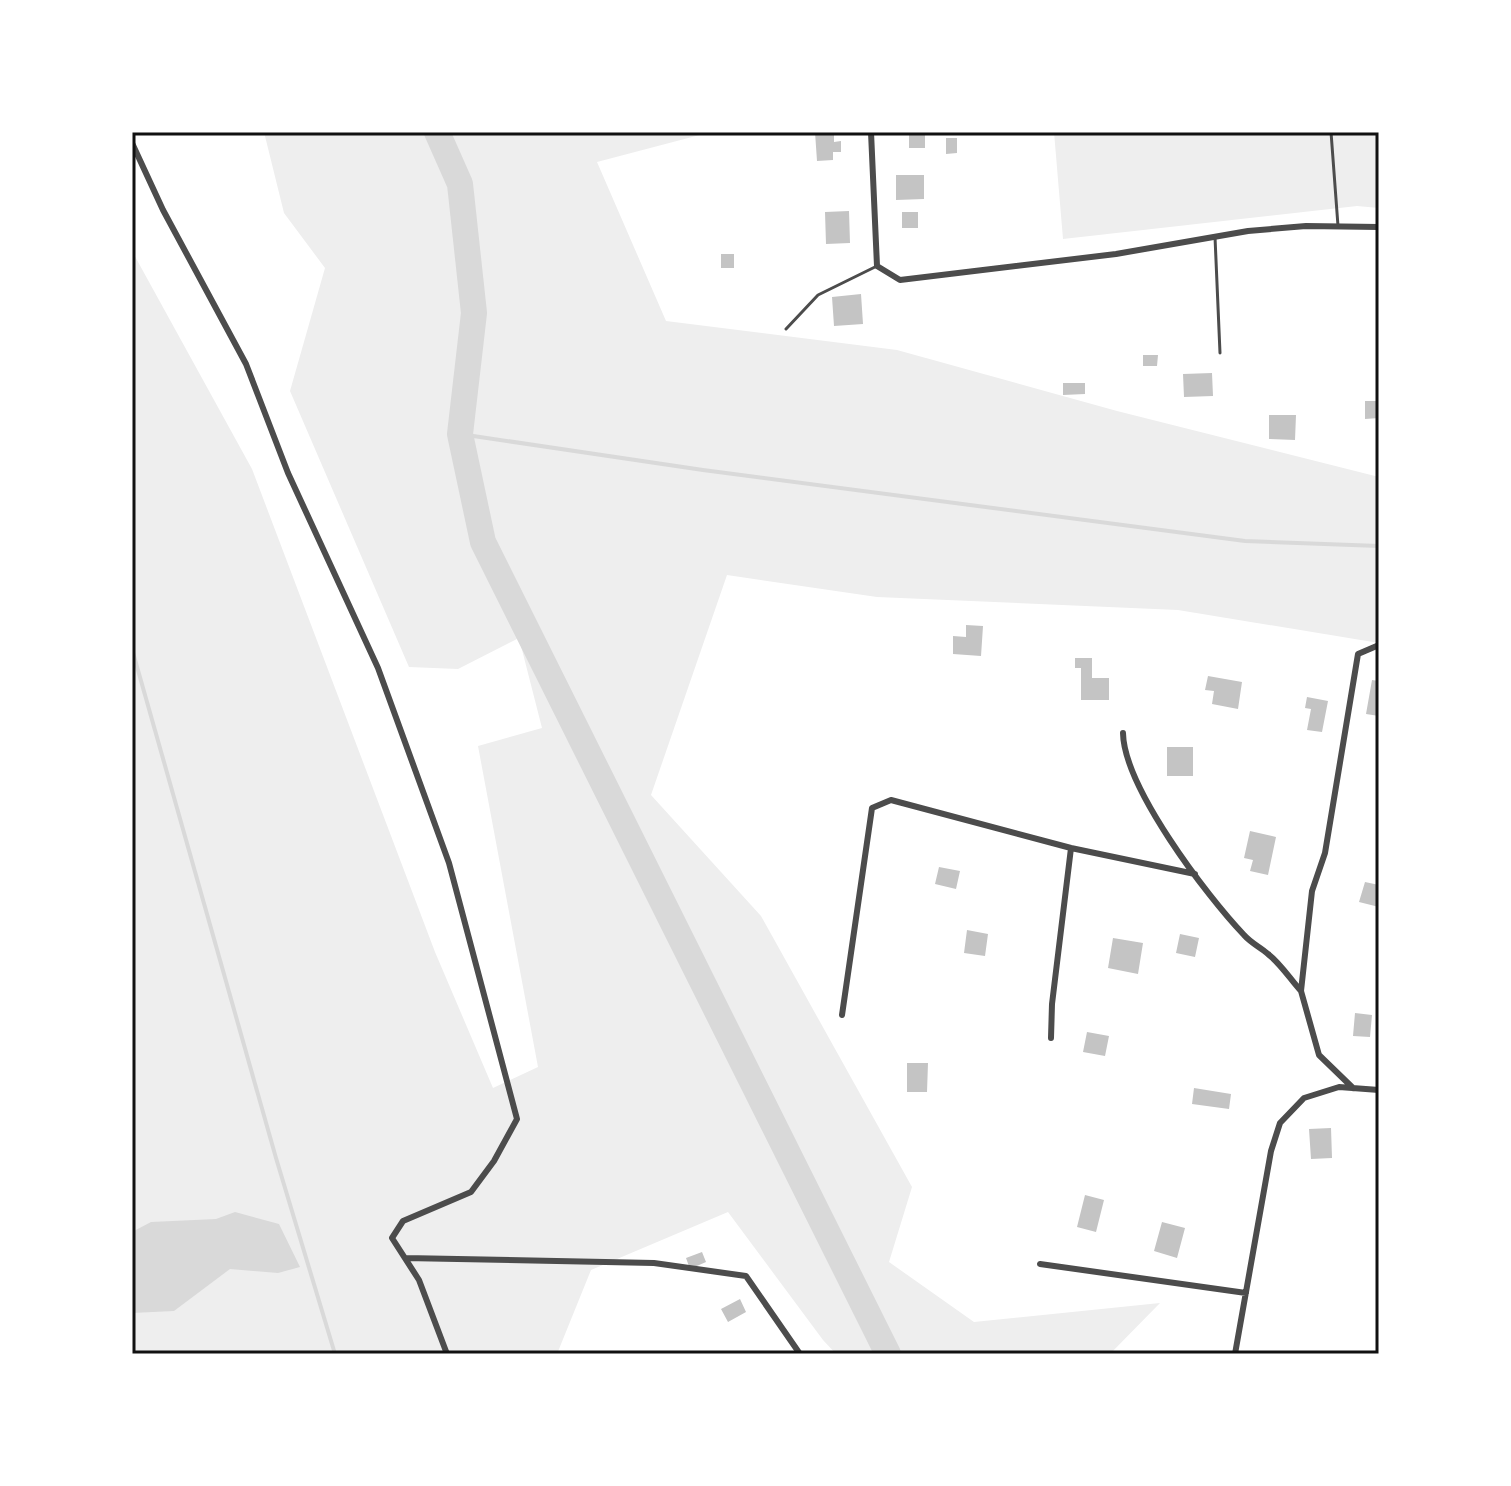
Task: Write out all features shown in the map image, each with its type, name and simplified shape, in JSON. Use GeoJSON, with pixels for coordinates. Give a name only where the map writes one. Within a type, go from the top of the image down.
{"type":"FeatureCollection","features":[{"type":"Feature","properties":{"kind":"street"},"geometry":{"type":"LineString","coordinates":[[871,132],[877,266],[900,280],[997,270],[1306,226],[1379,227]]}},
{"type":"Feature","properties":{"kind":"street"},"geometry":{"type":"LineString","coordinates":[[132,143],[163,210],[246,364],[288,473],[378,668],[449,863],[517,1119],[494,1161],[471,1192],[403,1221],[392,1238],[419,1280],[447,1354]]}},
{"type":"Feature","properties":{"kind":"street"},"geometry":{"type":"LineString","coordinates":[[1353,1088],[1319,1055],[1301,991],[1312,891],[1325,853],[1358,654],[1379,645]]}},
{"type":"Feature","properties":{"kind":"street"},"geometry":{"type":"LineString","coordinates":[[1123,733],[1123,750],[1161,828],[1220,909],[1247,939],[1270,955],[1301,991]]}},
{"type":"Feature","properties":{"kind":"street"},"geometry":{"type":"LineString","coordinates":[[842,1015],[872,808],[891,800],[1071,848],[1195,874]]}},
{"type":"Feature","properties":{"kind":"street"},"geometry":{"type":"LineString","coordinates":[[1051,1038],[1052,1004],[1071,848]]}},
{"type":"Feature","properties":{"kind":"street"},"geometry":{"type":"LineString","coordinates":[[1235,1354],[1271,1151],[1280,1123],[1304,1098],[1339,1087],[1379,1090]]}},
{"type":"Feature","properties":{"kind":"street"},"geometry":{"type":"LineString","coordinates":[[405,1258],[654,1263],[746,1276],[800,1354]]}},
{"type":"Feature","properties":{"kind":"street"},"geometry":{"type":"LineString","coordinates":[[1040,1264],[1246,1293]]}},
{"type":"Feature","properties":{"kind":"lane"},"geometry":{"type":"LineString","coordinates":[[1331,132],[1338,226]]}},
{"type":"Feature","properties":{"kind":"lane"},"geometry":{"type":"LineString","coordinates":[[1215,237],[1220,353]]}},
{"type":"Feature","properties":{"kind":"lane"},"geometry":{"type":"LineString","coordinates":[[786,329],[818,295],[877,266]]}},
{"type":"Feature","properties":{"kind":"shaded area"},"geometry":{"type":"Polygon","coordinates":[[[264,132],[711,132],[597,162],[666,321],[897,350],[1117,411],[1379,477],[1379,643],[1178,610],[877,597],[727,575],[651,795],[761,916],[912,1187],[889,1262],[974,1322],[1160,1303],[1110,1354],[836,1354],[728,1212],[591,1270],[557,1354],[132,1354],[132,251],[252,469],[435,952],[493,1088],[538,1067],[478,746],[542,728],[519,638],[458,669],[409,667],[290,391],[325,268],[284,213],[264,132]]]}},
{"type":"Feature","properties":{"kind":"shaded area"},"geometry":{"type":"Polygon","coordinates":[[[1054,132],[1379,132],[1379,208],[1357,206],[1063,239],[1054,132]]]}},
{"type":"Feature","properties":{"kind":"shaded area"},"geometry":{"type":"Polygon","coordinates":[[[235,1212],[279,1224],[300,1267],[278,1273],[230,1269],[174,1311],[132,1313],[132,1232],[151,1222],[216,1219],[235,1212]]]}},
{"type":"Feature","properties":{"kind":"building"},"geometry":{"type":"Polygon","coordinates":[[[815,132],[834,132],[834,142],[841,141],[841,152],[833,152],[833,160],[817,161],[815,132]]]}},
{"type":"Feature","properties":{"kind":"building"},"geometry":{"type":"Polygon","coordinates":[[[909,132],[925,132],[925,148],[909,148],[909,132]]]}},
{"type":"Feature","properties":{"kind":"building"},"geometry":{"type":"Polygon","coordinates":[[[946,138],[957,138],[957,153],[946,154],[946,138]]]}},
{"type":"Feature","properties":{"kind":"building"},"geometry":{"type":"Polygon","coordinates":[[[896,175],[924,175],[924,199],[896,200],[896,175]]]}},
{"type":"Feature","properties":{"kind":"building"},"geometry":{"type":"Polygon","coordinates":[[[849,211],[850,243],[826,244],[825,212],[849,211]]]}},
{"type":"Feature","properties":{"kind":"building"},"geometry":{"type":"Polygon","coordinates":[[[902,212],[918,212],[918,228],[902,228],[902,212]]]}},
{"type":"Feature","properties":{"kind":"building"},"geometry":{"type":"Polygon","coordinates":[[[721,254],[734,254],[734,268],[721,268],[721,254]]]}},
{"type":"Feature","properties":{"kind":"building"},"geometry":{"type":"Polygon","coordinates":[[[861,294],[863,324],[834,326],[832,297],[861,294]]]}},
{"type":"Feature","properties":{"kind":"building"},"geometry":{"type":"Polygon","coordinates":[[[1143,355],[1158,355],[1157,366],[1143,366],[1143,355]]]}},
{"type":"Feature","properties":{"kind":"building"},"geometry":{"type":"Polygon","coordinates":[[[1212,373],[1213,396],[1184,397],[1183,374],[1212,373]]]}},
{"type":"Feature","properties":{"kind":"building"},"geometry":{"type":"Polygon","coordinates":[[[1063,383],[1085,383],[1085,394],[1063,395],[1063,383]]]}},
{"type":"Feature","properties":{"kind":"building"},"geometry":{"type":"Polygon","coordinates":[[[1365,401],[1379,401],[1379,418],[1365,419],[1365,401]]]}},
{"type":"Feature","properties":{"kind":"building"},"geometry":{"type":"Polygon","coordinates":[[[1269,415],[1296,415],[1295,440],[1269,439],[1269,415]]]}},
{"type":"Feature","properties":{"kind":"building"},"geometry":{"type":"Polygon","coordinates":[[[966,625],[983,626],[981,656],[953,654],[953,636],[966,637],[966,625]]]}},
{"type":"Feature","properties":{"kind":"building"},"geometry":{"type":"Polygon","coordinates":[[[1075,658],[1092,658],[1092,678],[1109,678],[1109,700],[1081,700],[1081,668],[1075,668],[1075,658]]]}},
{"type":"Feature","properties":{"kind":"building"},"geometry":{"type":"Polygon","coordinates":[[[1208,676],[1242,682],[1238,709],[1212,704],[1214,691],[1205,690],[1208,676]]]}},
{"type":"Feature","properties":{"kind":"building"},"geometry":{"type":"Polygon","coordinates":[[[1372,680],[1379,681],[1379,716],[1366,714],[1372,680]]]}},
{"type":"Feature","properties":{"kind":"building"},"geometry":{"type":"Polygon","coordinates":[[[1307,697],[1328,701],[1322,732],[1307,730],[1311,709],[1305,708],[1307,697]]]}},
{"type":"Feature","properties":{"kind":"building"},"geometry":{"type":"Polygon","coordinates":[[[1167,747],[1193,747],[1193,776],[1167,776],[1167,747]]]}},
{"type":"Feature","properties":{"kind":"building"},"geometry":{"type":"Polygon","coordinates":[[[1250,831],[1276,837],[1268,875],[1250,871],[1253,860],[1244,858],[1250,831]]]}},
{"type":"Feature","properties":{"kind":"building"},"geometry":{"type":"Polygon","coordinates":[[[939,867],[960,871],[956,889],[935,884],[939,867]]]}},
{"type":"Feature","properties":{"kind":"building"},"geometry":{"type":"Polygon","coordinates":[[[1365,882],[1379,885],[1379,907],[1359,902],[1365,882]]]}},
{"type":"Feature","properties":{"kind":"building"},"geometry":{"type":"Polygon","coordinates":[[[967,930],[988,934],[985,956],[964,953],[967,930]]]}},
{"type":"Feature","properties":{"kind":"building"},"geometry":{"type":"Polygon","coordinates":[[[1180,934],[1199,938],[1195,957],[1176,953],[1180,934]]]}},
{"type":"Feature","properties":{"kind":"building"},"geometry":{"type":"Polygon","coordinates":[[[1113,938],[1143,943],[1138,974],[1108,968],[1113,938]]]}},
{"type":"Feature","properties":{"kind":"building"},"geometry":{"type":"Polygon","coordinates":[[[1355,1013],[1372,1015],[1370,1037],[1353,1036],[1355,1013]]]}},
{"type":"Feature","properties":{"kind":"building"},"geometry":{"type":"Polygon","coordinates":[[[1087,1032],[1109,1036],[1105,1056],[1083,1052],[1087,1032]]]}},
{"type":"Feature","properties":{"kind":"building"},"geometry":{"type":"Polygon","coordinates":[[[907,1063],[928,1063],[927,1092],[907,1092],[907,1063]]]}},
{"type":"Feature","properties":{"kind":"building"},"geometry":{"type":"Polygon","coordinates":[[[1194,1088],[1231,1094],[1229,1109],[1192,1104],[1194,1088]]]}},
{"type":"Feature","properties":{"kind":"building"},"geometry":{"type":"Polygon","coordinates":[[[1331,1128],[1332,1158],[1311,1159],[1309,1129],[1331,1128]]]}},
{"type":"Feature","properties":{"kind":"building"},"geometry":{"type":"Polygon","coordinates":[[[1085,1195],[1104,1200],[1096,1232],[1077,1227],[1085,1195]]]}},
{"type":"Feature","properties":{"kind":"building"},"geometry":{"type":"Polygon","coordinates":[[[1162,1222],[1185,1228],[1177,1258],[1154,1251],[1162,1222]]]}},
{"type":"Feature","properties":{"kind":"building"},"geometry":{"type":"Polygon","coordinates":[[[702,1252],[706,1262],[690,1269],[686,1258],[702,1252]]]}},
{"type":"Feature","properties":{"kind":"building"},"geometry":{"type":"Polygon","coordinates":[[[740,1299],[746,1312],[728,1322],[721,1309],[740,1299]]]}},
{"type":"Feature","properties":{"kind":"waterway"},"geometry":{"type":"LineString","coordinates":[[437,132],[460,184],[474,313],[460,434],[483,542],[888,1354]]}},
{"type":"Feature","properties":{"kind":"waterway"},"geometry":{"type":"LineString","coordinates":[[460,434],[703,470],[1245,541],[1379,546]]}},
{"type":"Feature","properties":{"kind":"waterway"},"geometry":{"type":"LineString","coordinates":[[132,649],[276,1158],[335,1354]]}}]}
